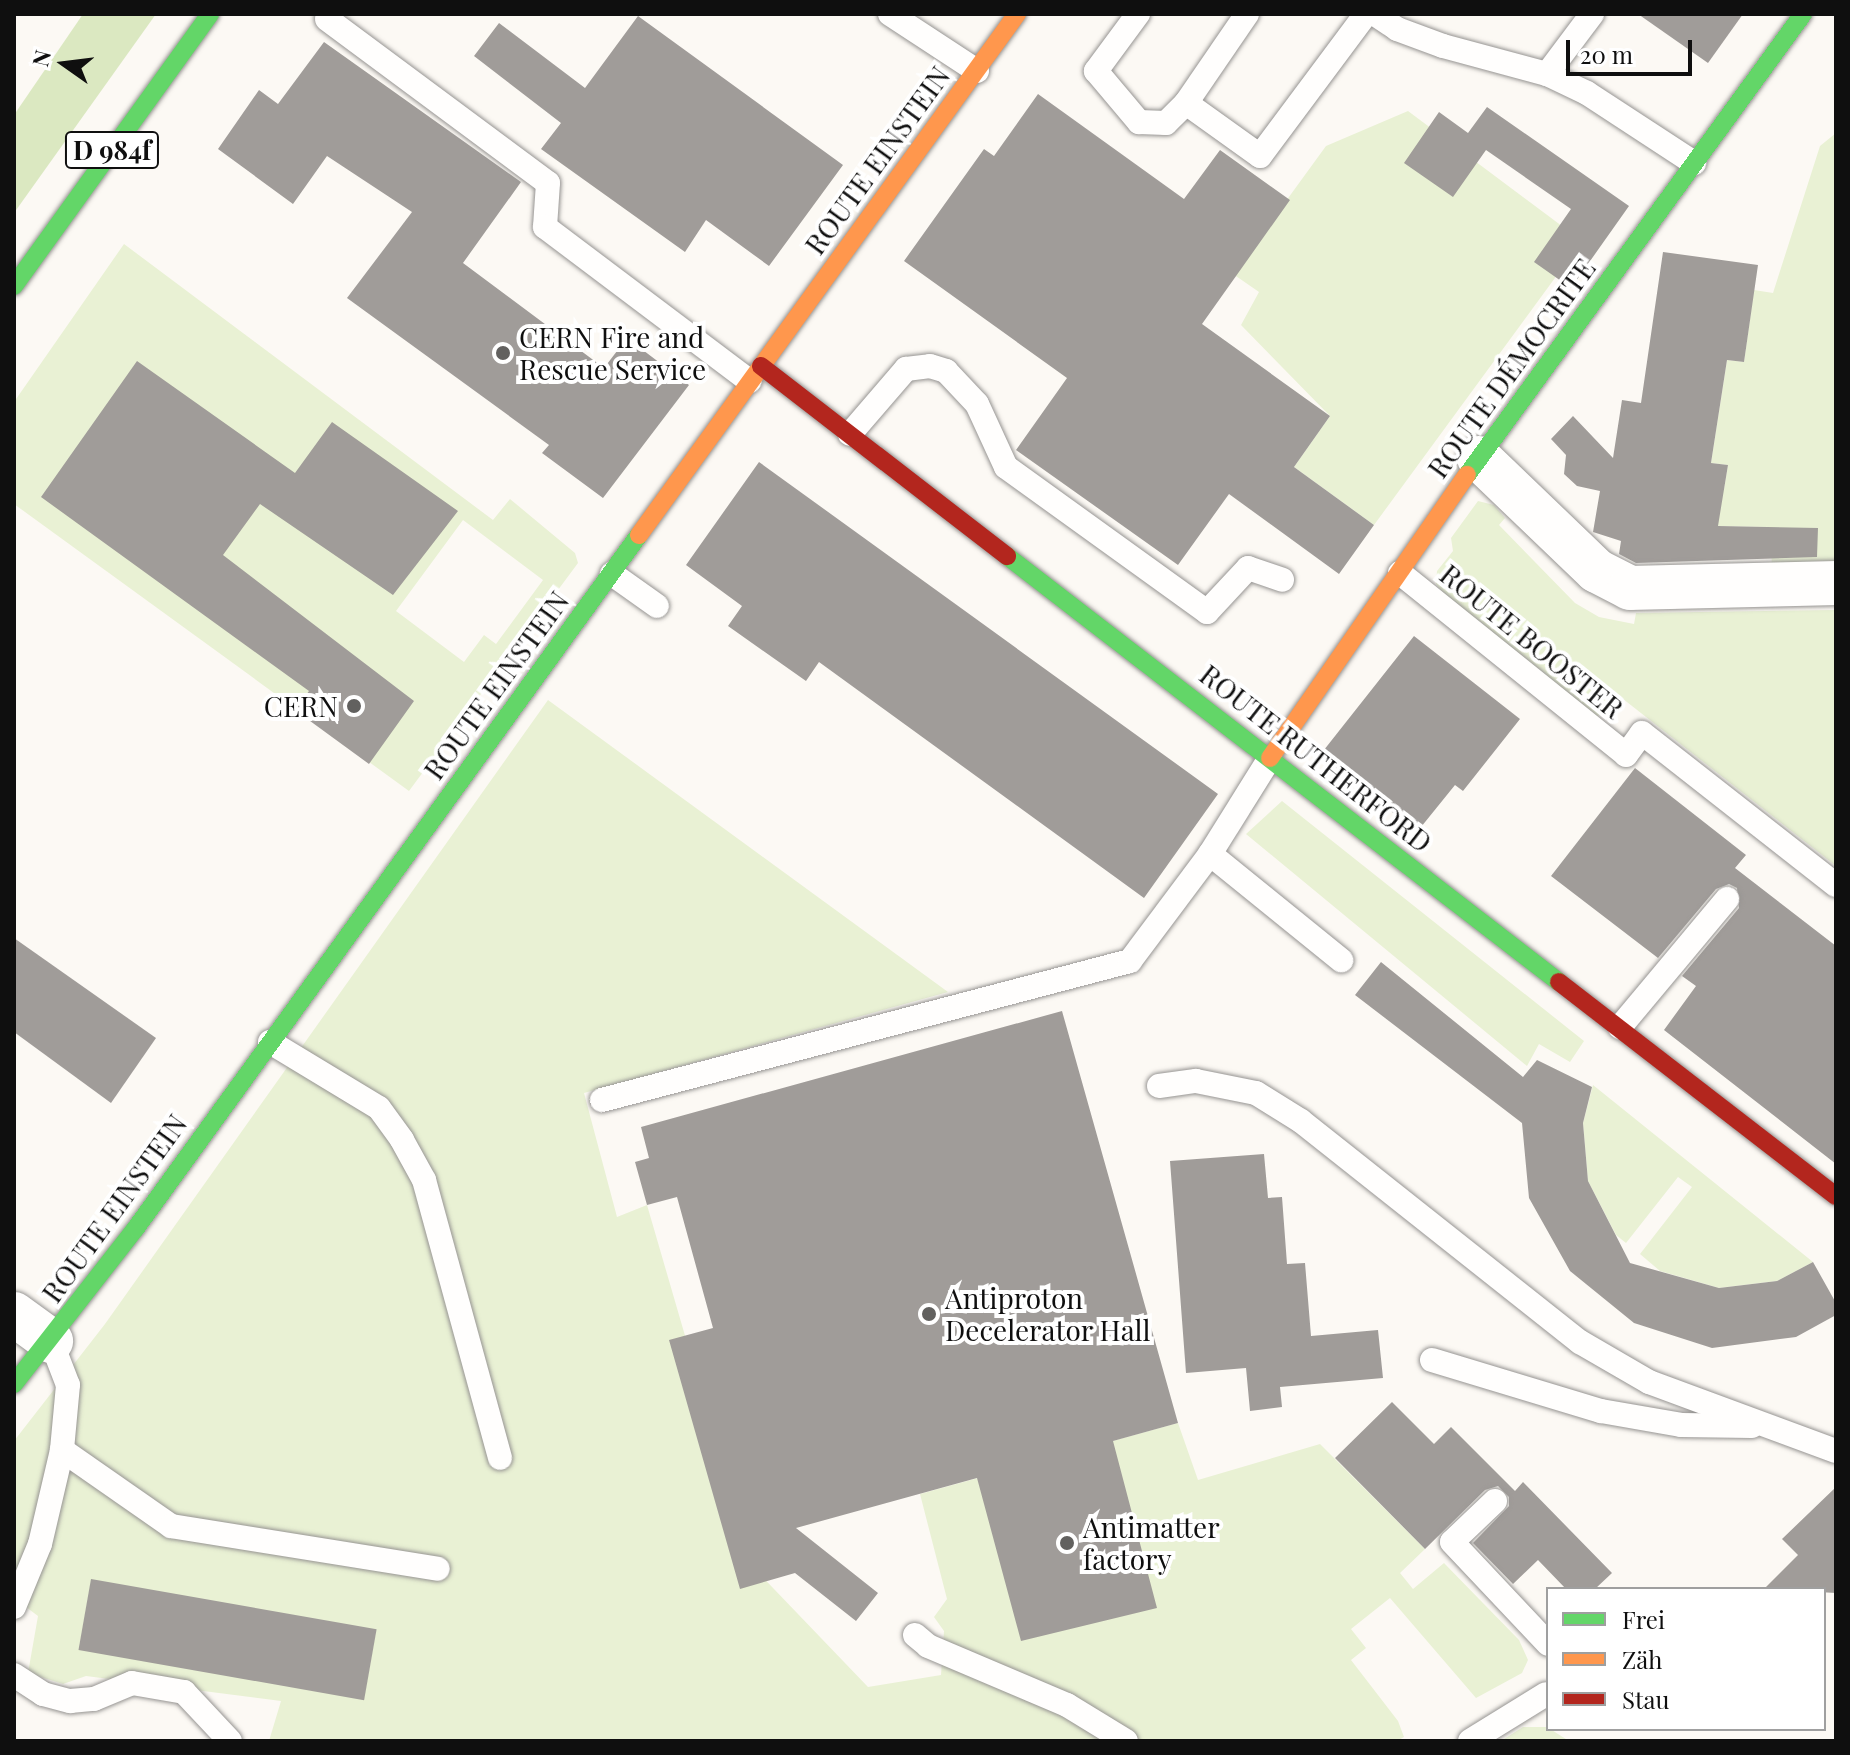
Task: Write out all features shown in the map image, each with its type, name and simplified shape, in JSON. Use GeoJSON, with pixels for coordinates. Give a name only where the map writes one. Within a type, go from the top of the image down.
{"type":"FeatureCollection","features":[{"type":"Feature","properties":{"kind":"street","name":"D 984f"},"geometry":{"type":"LineString","coordinates":[[14,286],[210,14]]}},
{"type":"Feature","properties":{"kind":"street","name":"ROUTE EINSTEIN"},"geometry":{"type":"LineString","coordinates":[[14,1384],[51,1341],[270,1042],[1017,14]]}},
{"type":"Feature","properties":{"kind":"street","name":"ROUTE DÉMOCRITE"},"geometry":{"type":"LineString","coordinates":[[1270,758],[1479,458],[1803,14]]}},
{"type":"Feature","properties":{"kind":"street","name":"ROUTE RUTHERFORD"},"geometry":{"type":"LineString","coordinates":[[755,373],[850,434],[1836,1196]]}},
{"type":"Feature","properties":{"kind":"street"},"geometry":{"type":"LineString","coordinates":[[1479,458],[1597,571],[1630,588],[1836,583]]}},
{"type":"Feature","properties":{"kind":"street"},"geometry":{"type":"LineString","coordinates":[[14,1314],[51,1341]]}},
{"type":"Feature","properties":{"kind":"lane"},"geometry":{"type":"LineString","coordinates":[[890,14],[977,71]]}},
{"type":"Feature","properties":{"kind":"lane"},"geometry":{"type":"LineString","coordinates":[[1138,14],[1096,71],[1139,122],[1166,123],[1186,103],[1247,14]]}},
{"type":"Feature","properties":{"kind":"lane"},"geometry":{"type":"LineString","coordinates":[[1186,103],[1260,156],[1366,14]]}},
{"type":"Feature","properties":{"kind":"lane"},"geometry":{"type":"LineString","coordinates":[[1375,14],[1397,29],[1443,46],[1547,74],[1587,93],[1694,163]]}},
{"type":"Feature","properties":{"kind":"lane"},"geometry":{"type":"LineString","coordinates":[[1547,74],[1592,14]]}},
{"type":"Feature","properties":{"kind":"lane"},"geometry":{"type":"LineString","coordinates":[[327,19],[548,183],[545,227],[755,373]]}},
{"type":"Feature","properties":{"kind":"lane"},"geometry":{"type":"LineString","coordinates":[[850,434],[906,369],[930,366],[946,371],[977,404],[1006,467],[1207,612],[1248,568],[1282,580]]}},
{"type":"Feature","properties":{"kind":"lane","name":"ROUTE BOOSTER"},"geometry":{"type":"LineString","coordinates":[[1400,573],[1626,755],[1642,733],[1836,885]]}},
{"type":"Feature","properties":{"kind":"lane"},"geometry":{"type":"LineString","coordinates":[[612,574],[657,606]]}},
{"type":"Feature","properties":{"kind":"lane"},"geometry":{"type":"LineString","coordinates":[[602,1100],[1130,961],[1210,854],[1270,758]]}},
{"type":"Feature","properties":{"kind":"lane"},"geometry":{"type":"LineString","coordinates":[[1210,854],[1341,960]]}},
{"type":"Feature","properties":{"kind":"lane"},"geometry":{"type":"LineString","coordinates":[[1620,1027],[1727,899]]}},
{"type":"Feature","properties":{"kind":"lane"},"geometry":{"type":"LineString","coordinates":[[270,1042],[379,1108],[402,1140],[424,1180],[500,1458]]}},
{"type":"Feature","properties":{"kind":"lane"},"geometry":{"type":"LineString","coordinates":[[1159,1086],[1196,1081],[1256,1093],[1301,1121],[1580,1342],[1649,1382],[1836,1451]]}},
{"type":"Feature","properties":{"kind":"lane"},"geometry":{"type":"LineString","coordinates":[[14,1607],[40,1544],[62,1450],[68,1385],[51,1341]]}},
{"type":"Feature","properties":{"kind":"lane"},"geometry":{"type":"LineString","coordinates":[[1432,1360],[1601,1411],[1681,1425],[1774,1426]]}},
{"type":"Feature","properties":{"kind":"lane"},"geometry":{"type":"LineString","coordinates":[[62,1450],[171,1526],[438,1569]]}},
{"type":"Feature","properties":{"kind":"lane"},"geometry":{"type":"LineString","coordinates":[[1495,1501],[1452,1542],[1546,1642]]}},
{"type":"Feature","properties":{"kind":"lane"},"geometry":{"type":"LineString","coordinates":[[915,1635],[928,1646],[1067,1705],[1126,1741]]}},
{"type":"Feature","properties":{"kind":"lane"},"geometry":{"type":"LineString","coordinates":[[14,1675],[43,1694],[70,1701],[94,1699],[132,1683],[184,1692],[230,1741]]}},
{"type":"Feature","properties":{"kind":"lane"},"geometry":{"type":"LineString","coordinates":[[1470,1741],[1546,1694]]}},
{"type":"Feature","properties":{"kind":"green space"},"geometry":{"type":"Polygon","coordinates":[[[83,14],[156,14],[14,213],[14,115],[83,14]]]}},
{"type":"Feature","properties":{"kind":"green space"},"geometry":{"type":"Polygon","coordinates":[[[1408,111],[1582,241],[1374,525],[1294,467],[1330,416],[1241,325],[1259,292],[1233,274],[1326,146],[1408,111]]]}},
{"type":"Feature","properties":{"kind":"green space"},"geometry":{"type":"Polygon","coordinates":[[[1836,133],[1836,565],[1772,567],[1770,527],[1704,526],[1708,487],[1724,489],[1728,465],[1711,463],[1727,360],[1744,362],[1754,290],[1773,293],[1820,146],[1836,133]]]}},
{"type":"Feature","properties":{"kind":"green space"},"geometry":{"type":"Polygon","coordinates":[[[124,244],[493,520],[510,499],[575,553],[578,563],[409,791],[14,504],[14,402],[124,244]],[[463,520],[396,611],[464,662],[484,635],[496,644],[543,580],[463,520]]]}},
{"type":"Feature","properties":{"kind":"green space"},"geometry":{"type":"Polygon","coordinates":[[[1478,501],[1494,505],[1505,518],[1499,525],[1575,603],[1599,617],[1634,624],[1636,613],[1836,610],[1836,866],[1618,695],[1596,718],[1444,594],[1436,584],[1437,571],[1453,551],[1451,538],[1478,501]]]}},
{"type":"Feature","properties":{"kind":"green space"},"geometry":{"type":"Polygon","coordinates":[[[548,700],[948,992],[584,1093],[617,1217],[647,1205],[752,1566],[868,1687],[941,1675],[944,1631],[934,1617],[947,1599],[920,1494],[1178,1423],[1198,1480],[1320,1444],[1425,1549],[1400,1573],[1413,1589],[1444,1563],[1519,1640],[1528,1660],[1522,1673],[1476,1698],[1390,1598],[1351,1629],[1366,1648],[1351,1660],[1398,1721],[1404,1737],[1397,1741],[269,1741],[281,1701],[86,1676],[63,1684],[28,1673],[38,1616],[14,1598],[14,1441],[105,1324],[548,700]]]}},
{"type":"Feature","properties":{"kind":"green space"},"geometry":{"type":"Polygon","coordinates":[[[1282,801],[1584,1041],[1570,1062],[1539,1044],[1527,1066],[1246,834],[1282,801]]]}},
{"type":"Feature","properties":{"kind":"green space"},"geometry":{"type":"Polygon","coordinates":[[[1593,1085],[1813,1262],[1777,1281],[1719,1288],[1660,1271],[1640,1254],[1692,1187],[1678,1177],[1626,1243],[1616,1235],[1588,1181],[1583,1123],[1593,1085]]]}},
{"type":"Feature","properties":{"kind":"green space"},"geometry":{"type":"Polygon","coordinates":[[[1523,1727],[1546,1727],[1546,1731],[1553,1731],[1569,1741],[1501,1741],[1523,1727]]]}},
{"type":"Feature","properties":{"kind":"building"},"geometry":{"type":"Polygon","coordinates":[[[1638,14],[1743,14],[1708,63],[1638,14]]]}},
{"type":"Feature","properties":{"kind":"building"},"geometry":{"type":"Polygon","coordinates":[[[638,16],[843,165],[769,266],[706,220],[685,252],[541,149],[561,123],[474,56],[499,23],[585,88],[638,16]]]}},
{"type":"Feature","properties":{"kind":"building"},"geometry":{"type":"Polygon","coordinates":[[[324,42],[521,182],[463,263],[604,368],[627,338],[689,385],[603,498],[542,453],[549,445],[347,298],[412,212],[327,156],[293,204],[218,149],[259,90],[278,104],[324,42]]]}},
{"type":"Feature","properties":{"kind":"building"},"geometry":{"type":"Polygon","coordinates":[[[1038,94],[1184,199],[1220,150],[1290,200],[1202,324],[1330,416],[1294,467],[1374,525],[1339,574],[1229,494],[1178,565],[1016,450],[1067,378],[904,261],[984,149],[994,156],[1038,94]]]}},
{"type":"Feature","properties":{"kind":"building"},"geometry":{"type":"Polygon","coordinates":[[[1487,107],[1629,206],[1571,288],[1534,262],[1571,209],[1486,150],[1453,197],[1404,163],[1439,112],[1468,133],[1487,107]]]}},
{"type":"Feature","properties":{"kind":"building"},"geometry":{"type":"Polygon","coordinates":[[[1663,252],[1758,265],[1744,362],[1727,360],[1711,463],[1728,465],[1718,526],[1818,528],[1817,557],[1636,563],[1619,554],[1621,541],[1593,532],[1600,491],[1577,486],[1564,474],[1566,455],[1551,439],[1573,416],[1613,458],[1622,400],[1641,403],[1663,252]]]}},
{"type":"Feature","properties":{"kind":"building"},"geometry":{"type":"Polygon","coordinates":[[[137,361],[295,473],[332,422],[458,511],[393,595],[260,504],[223,555],[414,701],[369,764],[295,710],[309,691],[41,497],[137,361]]]}},
{"type":"Feature","properties":{"kind":"building"},"geometry":{"type":"Polygon","coordinates":[[[759,462],[1218,794],[1144,898],[819,662],[806,681],[728,626],[742,606],[686,565],[759,462]]]}},
{"type":"Feature","properties":{"kind":"building"},"geometry":{"type":"Polygon","coordinates":[[[1414,636],[1520,719],[1463,791],[1455,785],[1417,832],[1320,755],[1414,636]]]}},
{"type":"Feature","properties":{"kind":"building"},"geometry":{"type":"Polygon","coordinates":[[[1635,768],[1746,855],[1735,868],[1836,946],[1836,1164],[1664,1030],[1696,986],[1682,976],[1739,908],[1737,888],[1729,884],[1716,889],[1658,958],[1551,876],[1635,768]]]}},
{"type":"Feature","properties":{"kind":"building"},"geometry":{"type":"Polygon","coordinates":[[[14,938],[156,1038],[111,1103],[14,1032],[14,938]]]}},
{"type":"Feature","properties":{"kind":"building"},"geometry":{"type":"Polygon","coordinates":[[[1381,962],[1523,1077],[1537,1060],[1592,1087],[1583,1123],[1588,1181],[1630,1263],[1719,1288],[1777,1281],[1813,1262],[1836,1303],[1836,1315],[1796,1337],[1712,1348],[1634,1323],[1570,1271],[1529,1198],[1522,1123],[1355,995],[1381,962]]]}},
{"type":"Feature","properties":{"kind":"building","name":"Antiproton Decelerator Hall"},"geometry":{"type":"Polygon","coordinates":[[[1062,1011],[1178,1423],[1113,1441],[1157,1608],[1021,1641],[977,1478],[796,1528],[878,1593],[856,1621],[795,1573],[740,1589],[669,1340],[713,1328],[677,1197],[647,1205],[635,1162],[649,1158],[641,1127],[1062,1011]]]}},
{"type":"Feature","properties":{"kind":"building"},"geometry":{"type":"Polygon","coordinates":[[[1264,1154],[1268,1198],[1282,1197],[1287,1264],[1305,1263],[1311,1336],[1378,1330],[1383,1378],[1280,1387],[1282,1407],[1250,1411],[1246,1368],[1186,1373],[1170,1161],[1264,1154]]]}},
{"type":"Feature","properties":{"kind":"building"},"geometry":{"type":"Polygon","coordinates":[[[1392,1402],[1434,1444],[1451,1427],[1515,1491],[1523,1482],[1612,1573],[1597,1587],[1564,1587],[1538,1560],[1513,1584],[1473,1543],[1509,1506],[1509,1497],[1498,1486],[1485,1490],[1425,1549],[1335,1458],[1392,1402]]]}},
{"type":"Feature","properties":{"kind":"building"},"geometry":{"type":"Polygon","coordinates":[[[1836,1487],[1836,1593],[1826,1592],[1826,1587],[1766,1587],[1798,1555],[1782,1539],[1836,1487]]]}},
{"type":"Feature","properties":{"kind":"building"},"geometry":{"type":"Polygon","coordinates":[[[91,1579],[377,1629],[364,1700],[78,1650],[91,1579]]]}},
{"type":"Feature","properties":{"kind":"traffic: fast"},"geometry":{"type":"LineString","coordinates":[[14,286],[210,14]]}},
{"type":"Feature","properties":{"kind":"traffic: fast"},"geometry":{"type":"LineString","coordinates":[[1467,475],[1803,14]]}},
{"type":"Feature","properties":{"kind":"traffic: fast"},"geometry":{"type":"LineString","coordinates":[[14,1384],[136,1228],[639,535]]}},
{"type":"Feature","properties":{"kind":"traffic: fast"},"geometry":{"type":"LineString","coordinates":[[1007,556],[1559,982]]}},
{"type":"Feature","properties":{"kind":"traffic: slow"},"geometry":{"type":"LineString","coordinates":[[639,535],[1017,14]]}},
{"type":"Feature","properties":{"kind":"traffic: slow"},"geometry":{"type":"LineString","coordinates":[[1270,758],[1467,475]]}},
{"type":"Feature","properties":{"kind":"traffic: jam"},"geometry":{"type":"LineString","coordinates":[[761,366],[1007,556]]}},
{"type":"Feature","properties":{"kind":"traffic: jam"},"geometry":{"type":"LineString","coordinates":[[1559,982],[1836,1196]]}},
{"type":"Feature","properties":{"kind":"place","name":"CERN Fire and Rescue Service"},"geometry":{"type":"Point","coordinates":[503,353]}},
{"type":"Feature","properties":{"kind":"place","name":"CERN"},"geometry":{"type":"Point","coordinates":[354,706]}},
{"type":"Feature","properties":{"kind":"place","name":"Antiproton Decelerator Hall"},"geometry":{"type":"Point","coordinates":[929,1314]}},
{"type":"Feature","properties":{"kind":"place","name":"Antimatter factory"},"geometry":{"type":"Point","coordinates":[1067,1543]}}]}
